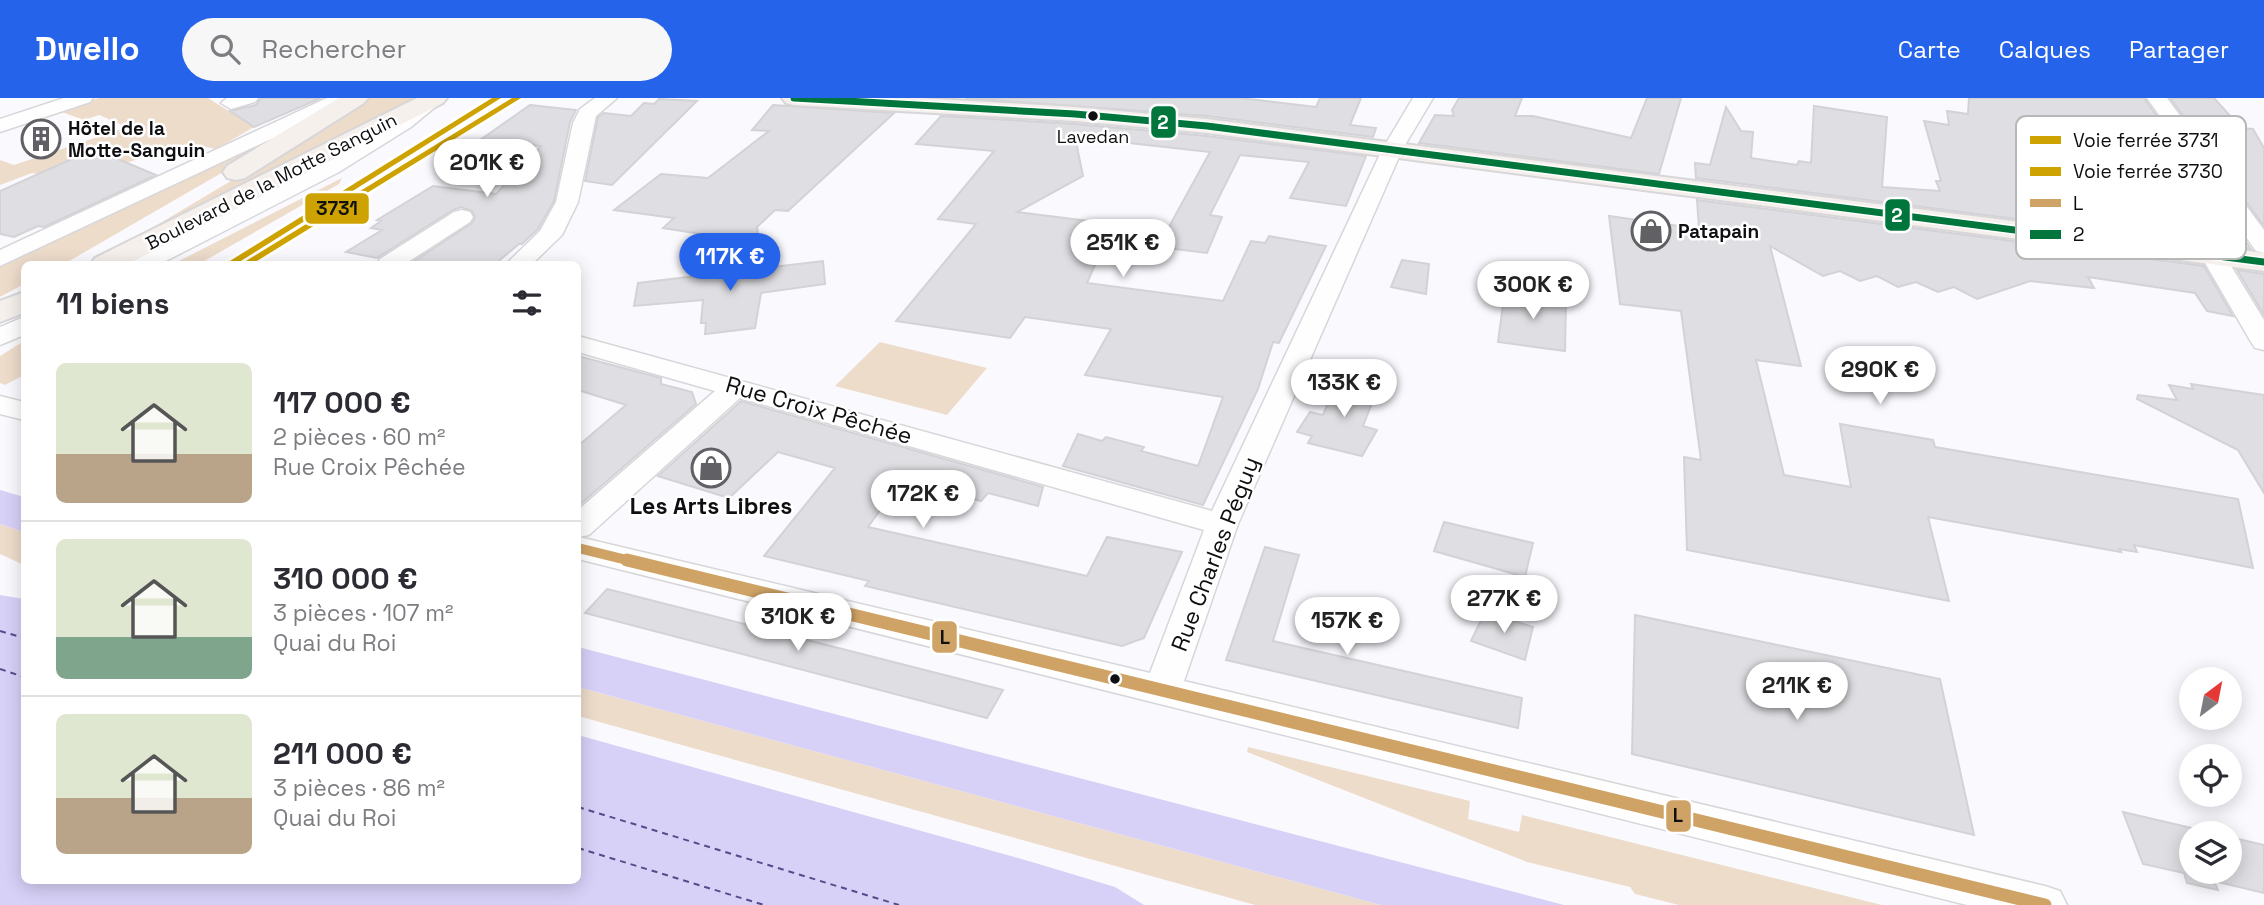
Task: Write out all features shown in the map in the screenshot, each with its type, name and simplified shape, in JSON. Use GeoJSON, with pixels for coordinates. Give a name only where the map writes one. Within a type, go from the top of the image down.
{"type":"FeatureCollection","features":[{"type":"Feature","properties":{"kind":"main road","name":"Boulevard de la Motte Sanguin"},"geometry":{"type":"LineString","coordinates":[[96,261],[356,98]]}},
{"type":"Feature","properties":{"kind":"main road","name":"Boulevard de la Motte Sanguin"},"geometry":{"type":"LineString","coordinates":[[97,261],[436,98]]}},
{"type":"Feature","properties":{"kind":"main road"},"geometry":{"type":"LineString","coordinates":[[794,98],[1138,119],[2016,231]]}},
{"type":"Feature","properties":{"kind":"main road"},"geometry":{"type":"LineString","coordinates":[[2238,259],[2264,262]]}},
{"type":"Feature","properties":{"kind":"street"},"geometry":{"type":"LineString","coordinates":[[0,125],[83,98]]}},
{"type":"Feature","properties":{"kind":"street","name":"Boulevard de la Motte Sanguin"},"geometry":{"type":"LineString","coordinates":[[0,259],[343,98]]}},
{"type":"Feature","properties":{"kind":"street","name":"Boulevard de la Motte Sanguin"},"geometry":{"type":"LineString","coordinates":[[148,261],[338,163],[404,124],[436,98]]}},
{"type":"Feature","properties":{"kind":"street"},"geometry":{"type":"LineString","coordinates":[[521,261],[550,235],[568,202],[587,113],[607,98]]}},
{"type":"Feature","properties":{"kind":"street","name":"Rue Charles Péguy"},"geometry":{"type":"LineString","coordinates":[[1162,692],[1222,524],[1392,150],[1423,98]]}},
{"type":"Feature","properties":{"kind":"street"},"geometry":{"type":"LineString","coordinates":[[2157,98],[2170,116]]}},
{"type":"Feature","properties":{"kind":"street"},"geometry":{"type":"LineString","coordinates":[[394,261],[462,218]]}},
{"type":"Feature","properties":{"kind":"street"},"geometry":{"type":"LineString","coordinates":[[2246,221],[2264,246]]}},
{"type":"Feature","properties":{"kind":"street"},"geometry":{"type":"LineString","coordinates":[[2215,259],[2264,342]]}},
{"type":"Feature","properties":{"kind":"street"},"geometry":{"type":"LineString","coordinates":[[0,337],[19,308]]}},
{"type":"Feature","properties":{"kind":"street","name":"Rue Croix Pêchée"},"geometry":{"type":"LineString","coordinates":[[581,345],[1222,524]]}},
{"type":"Feature","properties":{"kind":"street"},"geometry":{"type":"LineString","coordinates":[[581,524],[736,387]]}},
{"type":"Feature","properties":{"kind":"street"},"geometry":{"type":"LineString","coordinates":[[0,405],[21,410]]}},
{"type":"Feature","properties":{"kind":"street"},"geometry":{"type":"LineString","coordinates":[[581,549],[2045,905]]}},
{"type":"Feature","properties":{"kind":"shaded area"},"geometry":{"type":"Polygon","coordinates":[[[99,98],[208,98],[254,127],[216,149],[189,144],[69,180],[32,173],[0,185],[0,160],[14,165],[127,127],[99,115],[84,120],[59,111],[99,98]]]}},
{"type":"Feature","properties":{"kind":"shaded area"},"geometry":{"type":"Polygon","coordinates":[[[370,98],[425,98],[110,253],[370,98]]]}},
{"type":"Feature","properties":{"kind":"shaded area"},"geometry":{"type":"Polygon","coordinates":[[[325,113],[69,261],[21,261],[21,286],[0,297],[0,265],[325,113]]]}},
{"type":"Feature","properties":{"kind":"shaded area"},"geometry":{"type":"Polygon","coordinates":[[[342,178],[339,184],[204,261],[179,261],[342,178]]]}},
{"type":"Feature","properties":{"kind":"shaded area"},"geometry":{"type":"Polygon","coordinates":[[[880,342],[987,368],[947,415],[835,386],[880,342]]]}},
{"type":"Feature","properties":{"kind":"shaded area"},"geometry":{"type":"Polygon","coordinates":[[[21,343],[21,377],[5,385],[0,383],[0,356],[21,343]]]}},
{"type":"Feature","properties":{"kind":"shaded area"},"geometry":{"type":"Polygon","coordinates":[[[0,490],[21,496],[21,531],[0,524],[0,490]]]}},
{"type":"Feature","properties":{"kind":"shaded area"},"geometry":{"type":"Polygon","coordinates":[[[0,524],[21,531],[21,564],[0,554],[0,524]]]}},
{"type":"Feature","properties":{"kind":"shaded area"},"geometry":{"type":"Polygon","coordinates":[[[0,595],[21,598],[21,884],[581,884],[581,736],[1032,862],[1115,887],[1144,905],[0,905],[0,595]]]}},
{"type":"Feature","properties":{"kind":"shaded area"},"geometry":{"type":"Polygon","coordinates":[[[581,648],[1564,905],[1381,905],[581,688],[581,648]]]}},
{"type":"Feature","properties":{"kind":"shaded area"},"geometry":{"type":"Polygon","coordinates":[[[581,688],[1381,905],[1255,905],[581,717],[581,688]]]}},
{"type":"Feature","properties":{"kind":"shaded area"},"geometry":{"type":"Polygon","coordinates":[[[1248,747],[1470,801],[1468,819],[1519,832],[1522,815],[1882,905],[1679,905],[1635,894],[1630,887],[1527,862],[1247,752],[1248,747]]]}},
{"type":"Feature","properties":{"kind":"building"},"geometry":{"type":"Polygon","coordinates":[[[261,98],[321,98],[254,127],[230,111],[256,105],[261,98]]]}},
{"type":"Feature","properties":{"kind":"building"},"geometry":{"type":"Polygon","coordinates":[[[965,98],[1240,98],[1316,107],[1320,98],[1361,98],[1350,125],[1376,128],[1373,137],[1207,116],[965,98]]]}},
{"type":"Feature","properties":{"kind":"building"},"geometry":{"type":"Polygon","coordinates":[[[1459,98],[1522,98],[1515,116],[1533,116],[1631,138],[1647,98],[1681,98],[1659,174],[1419,143],[1435,115],[1454,116],[1452,110],[1459,98]]]}},
{"type":"Feature","properties":{"kind":"building"},"geometry":{"type":"Polygon","coordinates":[[[1969,98],[2144,98],[2157,116],[2016,116],[2016,219],[1696,178],[1695,163],[1710,165],[1726,107],[1741,131],[1753,132],[1751,158],[1797,165],[1799,161],[1811,163],[1814,106],[1887,117],[1882,187],[1940,191],[1936,181],[1941,181],[1924,121],[1949,125],[1947,111],[1968,114],[1969,98]]]}},
{"type":"Feature","properties":{"kind":"building"},"geometry":{"type":"Polygon","coordinates":[[[2170,98],[2214,98],[2230,116],[2183,116],[2170,98]]]}},
{"type":"Feature","properties":{"kind":"building"},"geometry":{"type":"Polygon","coordinates":[[[659,99],[697,101],[612,185],[585,181],[598,117],[604,113],[631,116],[644,103],[654,104],[659,99]]]}},
{"type":"Feature","properties":{"kind":"building"},"geometry":{"type":"Polygon","coordinates":[[[530,105],[576,110],[570,122],[554,201],[538,229],[522,244],[499,261],[415,261],[472,223],[475,218],[472,211],[461,207],[377,258],[346,252],[382,230],[371,228],[381,221],[377,220],[433,186],[496,194],[541,146],[480,140],[530,105]]]}},
{"type":"Feature","properties":{"kind":"building"},"geometry":{"type":"Polygon","coordinates":[[[773,105],[894,113],[788,211],[775,210],[757,227],[759,243],[663,228],[674,218],[614,210],[661,174],[708,178],[769,131],[752,130],[773,105]]]}},
{"type":"Feature","properties":{"kind":"building"},"geometry":{"type":"Polygon","coordinates":[[[941,116],[1207,136],[1366,156],[1346,206],[1290,198],[1309,162],[1240,155],[1210,215],[1222,217],[1207,253],[1158,247],[1210,152],[1075,137],[1083,176],[1017,212],[1113,224],[1087,283],[1223,301],[1251,241],[1265,243],[1269,236],[1326,246],[1279,343],[1273,342],[1258,389],[1203,505],[1063,466],[1078,434],[1102,441],[1106,437],[1144,447],[1141,451],[1198,466],[1223,397],[1085,375],[1111,329],[1025,317],[1010,338],[896,321],[976,224],[938,219],[994,151],[916,144],[941,116]]]}},
{"type":"Feature","properties":{"kind":"building"},"geometry":{"type":"Polygon","coordinates":[[[2246,128],[2253,129],[2264,148],[2264,226],[2246,201],[2246,128]]]}},
{"type":"Feature","properties":{"kind":"building"},"geometry":{"type":"Polygon","coordinates":[[[94,149],[156,175],[44,227],[38,226],[14,237],[0,234],[0,191],[94,149]]]}},
{"type":"Feature","properties":{"kind":"building"},"geometry":{"type":"Polygon","coordinates":[[[1697,200],[2016,242],[2016,259],[2150,259],[2204,266],[2233,316],[2207,311],[2195,293],[2088,277],[2094,288],[2030,281],[1977,299],[1954,287],[1938,292],[1916,282],[1898,287],[1877,276],[1860,281],[1840,271],[1823,276],[1770,246],[1801,366],[1756,360],[1784,475],[1851,487],[1840,424],[1933,440],[1935,447],[2238,499],[2253,568],[2134,545],[2137,552],[2119,549],[2121,552],[1928,517],[1949,601],[1687,550],[1684,457],[1701,460],[1681,311],[1620,304],[1609,216],[1699,229],[1697,200]]]}},
{"type":"Feature","properties":{"kind":"building"},"geometry":{"type":"Polygon","coordinates":[[[1402,260],[1429,264],[1426,294],[1391,287],[1402,260]]]}},
{"type":"Feature","properties":{"kind":"building"},"geometry":{"type":"Polygon","coordinates":[[[823,261],[825,284],[761,293],[755,328],[705,334],[706,323],[701,323],[703,300],[634,306],[638,283],[823,261]]]}},
{"type":"Feature","properties":{"kind":"building"},"geometry":{"type":"Polygon","coordinates":[[[2237,270],[2264,274],[2264,315],[2237,270]]]}},
{"type":"Feature","properties":{"kind":"building"},"geometry":{"type":"Polygon","coordinates":[[[1505,290],[1566,298],[1565,351],[1498,342],[1505,290]]]}},
{"type":"Feature","properties":{"kind":"building"},"geometry":{"type":"Polygon","coordinates":[[[581,357],[661,378],[661,384],[692,392],[696,404],[581,503],[581,443],[626,405],[581,391],[581,357]]]}},
{"type":"Feature","properties":{"kind":"building"},"geometry":{"type":"Polygon","coordinates":[[[1339,377],[1379,385],[1363,426],[1377,430],[1362,456],[1308,443],[1312,436],[1297,432],[1310,412],[1323,415],[1339,377]]]}},
{"type":"Feature","properties":{"kind":"building"},"geometry":{"type":"Polygon","coordinates":[[[2191,384],[2264,395],[2264,493],[2238,450],[2137,399],[2138,395],[2177,400],[2169,385],[2193,389],[2191,384]]]}},
{"type":"Feature","properties":{"kind":"building"},"geometry":{"type":"Polygon","coordinates":[[[741,401],[1043,487],[1038,506],[988,493],[981,501],[903,478],[868,527],[1087,576],[1107,537],[1182,552],[1144,638],[1122,646],[865,586],[869,581],[764,556],[835,468],[778,452],[729,498],[658,476],[741,401]]]}},
{"type":"Feature","properties":{"kind":"building"},"geometry":{"type":"Polygon","coordinates":[[[1444,522],[1533,543],[1525,577],[1434,551],[1444,522]]]}},
{"type":"Feature","properties":{"kind":"building"},"geometry":{"type":"Polygon","coordinates":[[[1265,547],[1299,555],[1273,641],[1522,698],[1518,728],[1226,660],[1265,547]]]}},
{"type":"Feature","properties":{"kind":"building"},"geometry":{"type":"Polygon","coordinates":[[[607,589],[1003,690],[987,718],[585,613],[607,589]]]}},
{"type":"Feature","properties":{"kind":"building"},"geometry":{"type":"Polygon","coordinates":[[[1485,612],[1533,627],[1525,660],[1471,641],[1485,612]]]}},
{"type":"Feature","properties":{"kind":"building"},"geometry":{"type":"Polygon","coordinates":[[[1635,615],[1940,679],[1974,835],[1632,754],[1635,615]]]}},
{"type":"Feature","properties":{"kind":"building"},"geometry":{"type":"Polygon","coordinates":[[[2123,812],[2179,825],[2179,872],[2143,864],[2123,812]]]}},
{"type":"Feature","properties":{"kind":"building"},"geometry":{"type":"Polygon","coordinates":[[[2242,840],[2264,845],[2264,893],[2226,884],[2242,884],[2242,840]]]}},
{"type":"Feature","properties":{"kind":"building"},"geometry":{"type":"Polygon","coordinates":[[[2191,884],[2215,884],[2218,890],[2191,884]]]}},
{"type":"Feature","properties":{"kind":"ferry route"},"geometry":{"type":"LineString","coordinates":[[0,631],[21,637]]}},
{"type":"Feature","properties":{"kind":"ferry route"},"geometry":{"type":"LineString","coordinates":[[0,669],[21,676]]}},
{"type":"Feature","properties":{"kind":"ferry route"},"geometry":{"type":"LineString","coordinates":[[581,808],[899,905]]}},
{"type":"Feature","properties":{"kind":"ferry route"},"geometry":{"type":"LineString","coordinates":[[581,849],[764,905]]}},
{"type":"Feature","properties":{"kind":"rail line","name":"3730"},"geometry":{"type":"LineString","coordinates":[[235,261],[497,98]]}},
{"type":"Feature","properties":{"kind":"rail line","name":"3731"},"geometry":{"type":"LineString","coordinates":[[251,261],[517,98]]}},
{"type":"Feature","properties":{"kind":"transit line","name":"2"},"geometry":{"type":"LineString","coordinates":[[794,98],[1075,114],[1207,126],[2016,230]]}},
{"type":"Feature","properties":{"kind":"transit line","name":"2"},"geometry":{"type":"LineString","coordinates":[[2241,259],[2264,262]]}},
{"type":"Feature","properties":{"kind":"transit line","name":"L"},"geometry":{"type":"LineString","coordinates":[[581,549],[2045,905]]}},
{"type":"Feature","properties":{"kind":"place","name":"Lavedan"},"geometry":{"type":"Point","coordinates":[1093,116]}},
{"type":"Feature","properties":{"kind":"place","name":"Hôtel de la Motte-Sanguin"},"geometry":{"type":"Point","coordinates":[41,139]}},
{"type":"Feature","properties":{"kind":"place","name":"Patapain"},"geometry":{"type":"Point","coordinates":[1651,231]}},
{"type":"Feature","properties":{"kind":"place","name":"Les Arts Libres"},"geometry":{"type":"Point","coordinates":[711,468]}}]}
